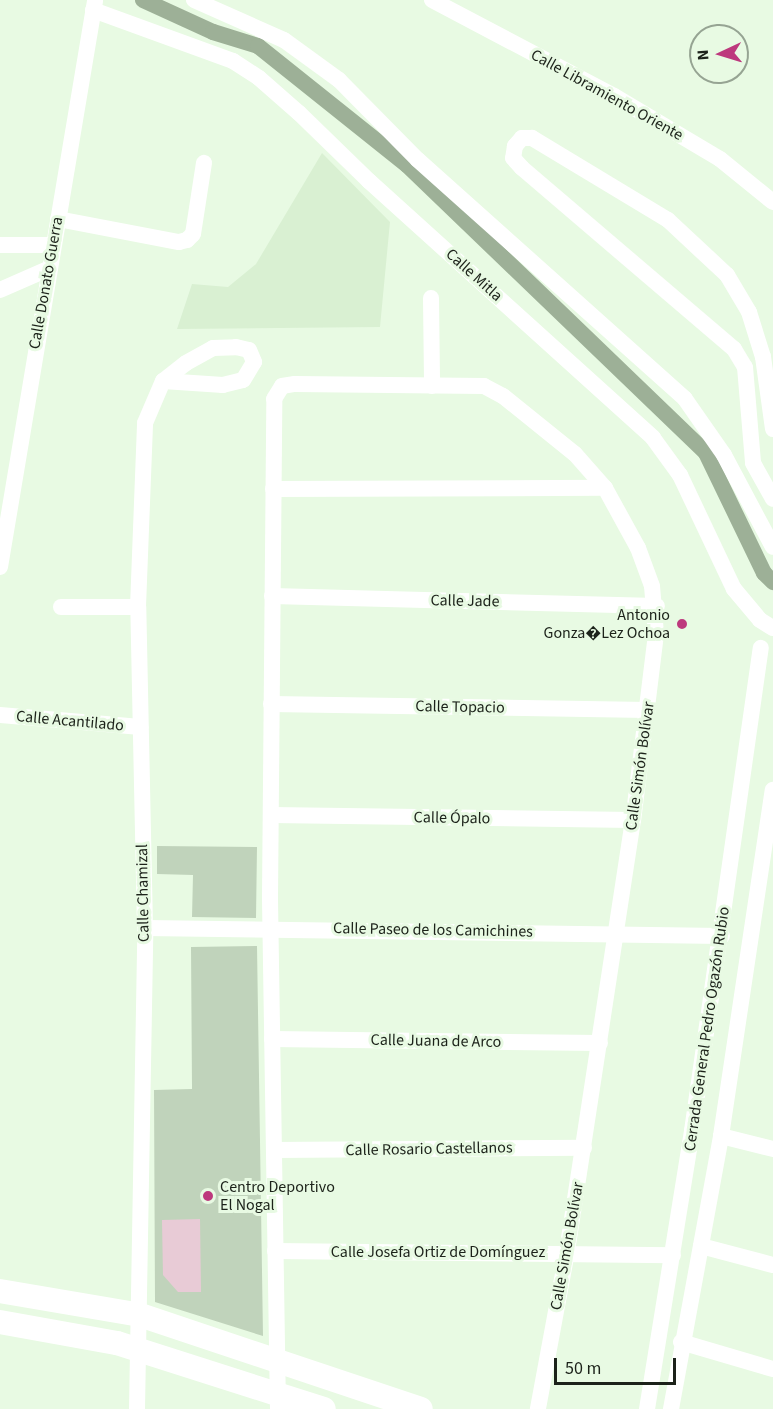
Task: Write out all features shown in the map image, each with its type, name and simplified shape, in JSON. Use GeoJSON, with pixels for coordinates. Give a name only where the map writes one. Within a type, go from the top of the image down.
{"type":"FeatureCollection","features":[{"type":"Feature","properties":{"kind":"street"},"geometry":{"type":"LineString","coordinates":[[194,0],[284,40],[339,80],[418,160],[685,399],[724,455],[773,548]]}},
{"type":"Feature","properties":{"kind":"street","name":"Calle Libramiento Oriente"},"geometry":{"type":"LineString","coordinates":[[432,0],[614,96],[701,147],[773,202]]}},
{"type":"Feature","properties":{"kind":"street","name":"Calle Donato Guerra"},"geometry":{"type":"LineString","coordinates":[[0,567],[48,269],[94,5]]}},
{"type":"Feature","properties":{"kind":"street","name":"Calle Mitla"},"geometry":{"type":"LineString","coordinates":[[94,5],[233,62],[259,78],[299,113],[369,181],[653,438],[680,475],[734,589],[760,620],[773,628]]}},
{"type":"Feature","properties":{"kind":"street"},"geometry":{"type":"LineString","coordinates":[[773,429],[763,357],[749,312],[728,275],[668,220],[532,138],[522,138],[514,146],[513,158],[522,168],[735,349],[745,367],[753,463],[773,499]]}},
{"type":"Feature","properties":{"kind":"street"},"geometry":{"type":"LineString","coordinates":[[58,219],[179,242],[188,240],[193,234],[204,163]]}},
{"type":"Feature","properties":{"kind":"street"},"geometry":{"type":"LineString","coordinates":[[0,245],[53,245]]}},
{"type":"Feature","properties":{"kind":"street"},"geometry":{"type":"LineString","coordinates":[[0,290],[48,269]]}},
{"type":"Feature","properties":{"kind":"street"},"geometry":{"type":"LineString","coordinates":[[431,298],[432,386]]}},
{"type":"Feature","properties":{"kind":"street"},"geometry":{"type":"LineString","coordinates":[[213,348],[249,350],[254,362],[243,380],[224,385],[163,381],[213,348]]}},
{"type":"Feature","properties":{"kind":"street","name":"Calle Chamizal"},"geometry":{"type":"LineString","coordinates":[[137,1409],[145,928],[138,607],[146,423],[163,381]]}},
{"type":"Feature","properties":{"kind":"street","name":"Calle Simón Bolívar"},"geometry":{"type":"LineString","coordinates":[[273,489],[274,399],[282,386],[484,386],[503,396],[575,454],[605,488],[638,548],[657,606],[648,710],[617,933],[567,1252],[538,1409]]}},
{"type":"Feature","properties":{"kind":"street"},"geometry":{"type":"LineString","coordinates":[[278,1401],[270,928],[273,489],[605,488]]}},
{"type":"Feature","properties":{"kind":"street","name":"Calle Jade"},"geometry":{"type":"LineString","coordinates":[[272,596],[657,606]]}},
{"type":"Feature","properties":{"kind":"street"},"geometry":{"type":"LineString","coordinates":[[61,607],[138,607]]}},
{"type":"Feature","properties":{"kind":"street","name":"Cerrada General Pedro Ogazón Rubio"},"geometry":{"type":"LineString","coordinates":[[647,1409],[722,936],[761,648]]}},
{"type":"Feature","properties":{"kind":"street","name":"Calle Topacio"},"geometry":{"type":"LineString","coordinates":[[272,704],[648,710]]}},
{"type":"Feature","properties":{"kind":"street","name":"Calle Acantilado"},"geometry":{"type":"LineString","coordinates":[[0,715],[140,727]]}},
{"type":"Feature","properties":{"kind":"street","name":"Cerrada General Pedro Ogazón Rubio"},"geometry":{"type":"LineString","coordinates":[[671,1409],[681,1342],[721,1136],[773,790]]}},
{"type":"Feature","properties":{"kind":"street","name":"Calle Ópalo"},"geometry":{"type":"LineString","coordinates":[[271,815],[633,820]]}},
{"type":"Feature","properties":{"kind":"street","name":"Calle Paseo de los Camichines"},"geometry":{"type":"LineString","coordinates":[[145,928],[722,936]]}},
{"type":"Feature","properties":{"kind":"street","name":"Calle Juana de Arco"},"geometry":{"type":"LineString","coordinates":[[272,1039],[600,1043]]}},
{"type":"Feature","properties":{"kind":"street"},"geometry":{"type":"LineString","coordinates":[[721,1136],[773,1149]]}},
{"type":"Feature","properties":{"kind":"street","name":"Calle Rosario Castellanos"},"geometry":{"type":"LineString","coordinates":[[274,1150],[584,1148]]}},
{"type":"Feature","properties":{"kind":"street"},"geometry":{"type":"LineString","coordinates":[[701,1246],[773,1265]]}},
{"type":"Feature","properties":{"kind":"street","name":"Calle Josefa Ortiz de Domínguez"},"geometry":{"type":"LineString","coordinates":[[275,1251],[567,1252],[673,1255]]}},
{"type":"Feature","properties":{"kind":"street"},"geometry":{"type":"LineString","coordinates":[[0,1291],[140,1315],[421,1409]]}},
{"type":"Feature","properties":{"kind":"street"},"geometry":{"type":"LineString","coordinates":[[0,1322],[138,1349],[278,1401],[324,1409]]}},
{"type":"Feature","properties":{"kind":"street"},"geometry":{"type":"LineString","coordinates":[[681,1342],[773,1369]]}},
{"type":"Feature","properties":{"kind":"shaded area"},"geometry":{"type":"Polygon","coordinates":[[[322,153],[390,222],[380,327],[177,329],[192,284],[228,287],[256,264],[322,153]]]}},
{"type":"Feature","properties":{"kind":"shaded area"},"geometry":{"type":"Polygon","coordinates":[[[157,846],[257,847],[256,918],[192,917],[193,875],[157,874],[157,846]]]}},
{"type":"Feature","properties":{"kind":"shaded area","name":"Centro Deportivo El Nogal"},"geometry":{"type":"Polygon","coordinates":[[[257,946],[263,1336],[155,1302],[154,1090],[192,1089],[191,947],[257,946]]]}},
{"type":"Feature","properties":{"kind":"building"},"geometry":{"type":"Polygon","coordinates":[[[200,1219],[201,1292],[178,1292],[163,1275],[162,1220],[200,1219]]]}},
{"type":"Feature","properties":{"kind":"waterway"},"geometry":{"type":"LineString","coordinates":[[143,0],[213,32],[258,46],[407,165],[706,453],[764,573],[773,582]]}},
{"type":"Feature","properties":{"kind":"place","name":"Antonio Gonza�Lez Ochoa"},"geometry":{"type":"Point","coordinates":[682,624]}},
{"type":"Feature","properties":{"kind":"place","name":"Centro Deportivo El Nogal"},"geometry":{"type":"Point","coordinates":[208,1196]}}]}
